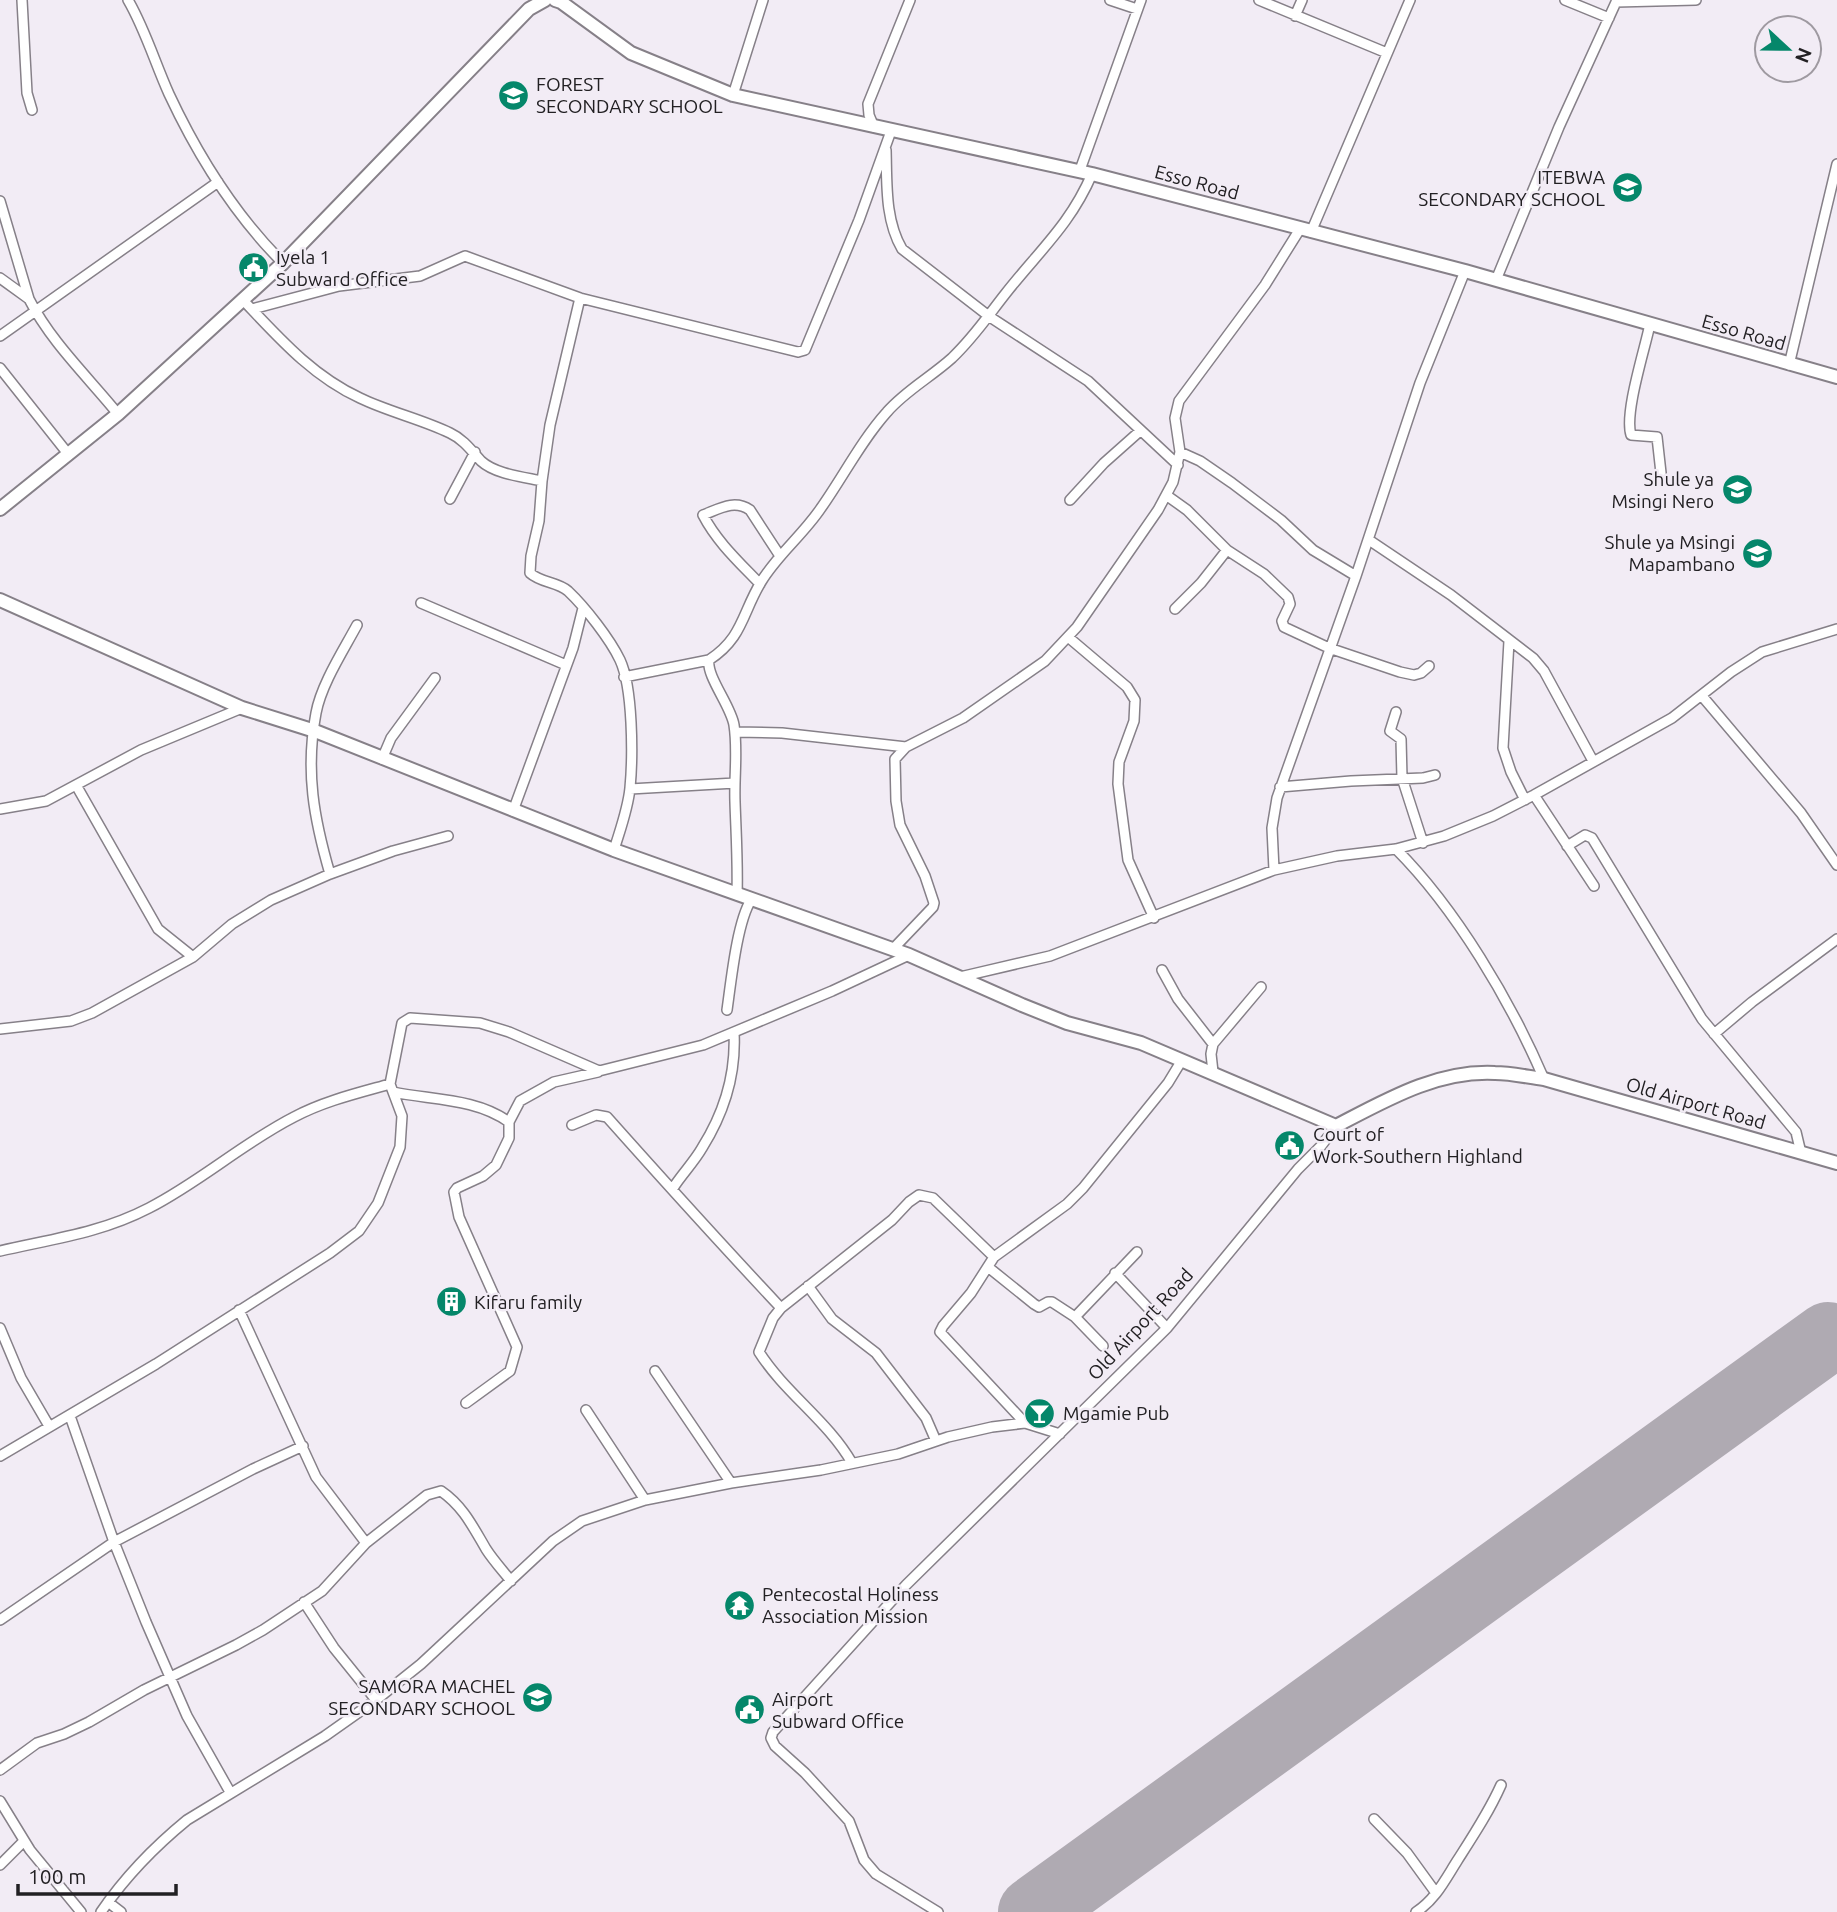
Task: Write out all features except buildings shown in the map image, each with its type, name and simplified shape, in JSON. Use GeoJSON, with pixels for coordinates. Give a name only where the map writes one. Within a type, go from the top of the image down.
{"type":"FeatureCollection","features":[{"type":"Feature","properties":{"kind":"street"},"geometry":{"type":"LineString","coordinates":[[22,0],[27,93],[32,110]]}},
{"type":"Feature","properties":{"kind":"street"},"geometry":{"type":"LineString","coordinates":[[128,0],[174,104],[218,183],[260,240],[283,263]]}},
{"type":"Feature","properties":{"kind":"street"},"geometry":{"type":"LineString","coordinates":[[0,509],[118,414],[283,263],[529,9],[545,0]]}},
{"type":"Feature","properties":{"kind":"street"},"geometry":{"type":"LineString","coordinates":[[733,95],[763,0]]}},
{"type":"Feature","properties":{"kind":"street"},"geometry":{"type":"LineString","coordinates":[[874,127],[868,104],[910,0]]}},
{"type":"Feature","properties":{"kind":"street"},"geometry":{"type":"LineString","coordinates":[[624,677],[709,660],[730,644],[760,584],[821,508],[887,412],[948,362],[990,317],[1004,295],[1066,223],[1078,204],[1139,5],[1110,0]]}},
{"type":"Feature","properties":{"kind":"street"},"geometry":{"type":"LineString","coordinates":[[1259,0],[1387,53]]}},
{"type":"Feature","properties":{"kind":"street"},"geometry":{"type":"LineString","coordinates":[[1295,16],[1302,0]]}},
{"type":"Feature","properties":{"kind":"street"},"geometry":{"type":"LineString","coordinates":[[892,950],[933,908],[934,903],[925,876],[900,825],[894,764],[897,754],[963,718],[1045,661],[1094,606],[1166,495],[1178,466],[1180,452],[1175,418],[1179,401],[1306,230],[1410,0]]}},
{"type":"Feature","properties":{"kind":"street"},"geometry":{"type":"LineString","coordinates":[[1565,0],[1609,18]]}},
{"type":"Feature","properties":{"kind":"street"},"geometry":{"type":"LineString","coordinates":[[1496,280],[1559,127],[1616,1],[1696,0]]}},
{"type":"Feature","properties":{"kind":"street","name":"Esso Road"},"geometry":{"type":"LineString","coordinates":[[558,1],[631,53],[733,95],[1086,172],[1465,271],[1837,377]]}},
{"type":"Feature","properties":{"kind":"street"},"geometry":{"type":"LineString","coordinates":[[252,309],[339,286],[433,273],[450,261],[465,256],[580,298],[798,352],[806,350],[859,220],[891,131]]}},
{"type":"Feature","properties":{"kind":"street"},"geometry":{"type":"LineString","coordinates":[[886,146],[889,217],[894,235],[902,249],[990,317],[1088,381],[1178,466]]}},
{"type":"Feature","properties":{"kind":"street"},"geometry":{"type":"LineString","coordinates":[[1789,365],[1837,164]]}},
{"type":"Feature","properties":{"kind":"street"},"geometry":{"type":"LineString","coordinates":[[0,336],[218,183]]}},
{"type":"Feature","properties":{"kind":"street"},"geometry":{"type":"LineString","coordinates":[[0,201],[35,311],[118,414]]}},
{"type":"Feature","properties":{"kind":"street"},"geometry":{"type":"LineString","coordinates":[[1275,870],[1272,828],[1280,787],[1369,540],[1420,383],[1465,271]]}},
{"type":"Feature","properties":{"kind":"street"},"geometry":{"type":"LineString","coordinates":[[0,278],[29,299]]}},
{"type":"Feature","properties":{"kind":"street"},"geometry":{"type":"LineString","coordinates":[[580,298],[551,425],[530,573],[534,577],[566,588],[620,659],[630,720],[630,789],[614,850]]}},
{"type":"Feature","properties":{"kind":"street"},"geometry":{"type":"LineString","coordinates":[[242,299],[316,373],[364,401],[453,434],[483,462],[542,481]]}},
{"type":"Feature","properties":{"kind":"street"},"geometry":{"type":"LineString","coordinates":[[1650,324],[1629,429],[1631,435],[1657,437],[1661,474]]}},
{"type":"Feature","properties":{"kind":"street"},"geometry":{"type":"LineString","coordinates":[[0,369],[69,455]]}},
{"type":"Feature","properties":{"kind":"street"},"geometry":{"type":"LineString","coordinates":[[1070,500],[1104,463],[1140,431]]}},
{"type":"Feature","properties":{"kind":"street"},"geometry":{"type":"LineString","coordinates":[[450,499],[475,452]]}},
{"type":"Feature","properties":{"kind":"street"},"geometry":{"type":"LineString","coordinates":[[1180,452],[1200,461],[1232,483],[1281,520],[1312,550],[1356,576]]}},
{"type":"Feature","properties":{"kind":"street"},"geometry":{"type":"LineString","coordinates":[[1166,495],[1187,510],[1227,550],[1264,574],[1288,597],[1290,600],[1282,621],[1284,627],[1329,648],[1414,675],[1429,666]]}},
{"type":"Feature","properties":{"kind":"street"},"geometry":{"type":"LineString","coordinates":[[760,584],[727,550],[703,515],[732,505],[743,506],[750,510],[780,556]]}},
{"type":"Feature","properties":{"kind":"street"},"geometry":{"type":"LineString","coordinates":[[1369,540],[1451,595],[1533,658],[1544,671],[1593,761]]}},
{"type":"Feature","properties":{"kind":"street"},"geometry":{"type":"LineString","coordinates":[[1175,609],[1201,583],[1227,550]]}},
{"type":"Feature","properties":{"kind":"street"},"geometry":{"type":"LineString","coordinates":[[0,600],[242,708],[314,731],[614,850],[909,955],[1068,1023],[1141,1043],[1336,1126]]}},
{"type":"Feature","properties":{"kind":"street"},"geometry":{"type":"LineString","coordinates":[[421,603],[566,665]]}},
{"type":"Feature","properties":{"kind":"street"},"geometry":{"type":"LineString","coordinates":[[513,811],[566,665],[583,608]]}},
{"type":"Feature","properties":{"kind":"street"},"geometry":{"type":"LineString","coordinates":[[330,874],[318,832],[310,772],[314,731],[321,696],[357,625]]}},
{"type":"Feature","properties":{"kind":"street"},"geometry":{"type":"LineString","coordinates":[[959,978],[1051,956],[1275,870],[1337,856],[1423,843],[1493,816],[1672,718],[1731,672],[1762,652],[1837,629]]}},
{"type":"Feature","properties":{"kind":"street"},"geometry":{"type":"LineString","coordinates":[[1068,637],[1127,687],[1135,700],[1134,720],[1119,762],[1118,784],[1128,860],[1154,918]]}},
{"type":"Feature","properties":{"kind":"street"},"geometry":{"type":"LineString","coordinates":[[1509,641],[1503,748],[1511,772],[1594,886]]}},
{"type":"Feature","properties":{"kind":"street"},"geometry":{"type":"LineString","coordinates":[[709,660],[708,667],[726,703],[735,732],[737,895]]}},
{"type":"Feature","properties":{"kind":"street"},"geometry":{"type":"LineString","coordinates":[[382,759],[391,738],[435,678]]}},
{"type":"Feature","properties":{"kind":"street"},"geometry":{"type":"LineString","coordinates":[[1702,696],[1801,813],[1837,865]]}},
{"type":"Feature","properties":{"kind":"street"},"geometry":{"type":"LineString","coordinates":[[0,809],[46,801],[141,750],[242,708]]}},
{"type":"Feature","properties":{"kind":"street"},"geometry":{"type":"LineString","coordinates":[[1396,712],[1390,731],[1401,739],[1402,778],[1423,843]]}},
{"type":"Feature","properties":{"kind":"street"},"geometry":{"type":"LineString","coordinates":[[735,732],[782,733],[906,747]]}},
{"type":"Feature","properties":{"kind":"street"},"geometry":{"type":"LineString","coordinates":[[1280,787],[1435,775]]}},
{"type":"Feature","properties":{"kind":"street"},"geometry":{"type":"LineString","coordinates":[[630,789],[735,783]]}},
{"type":"Feature","properties":{"kind":"street"},"geometry":{"type":"LineString","coordinates":[[75,786],[158,929],[193,957]]}},
{"type":"Feature","properties":{"kind":"street"},"geometry":{"type":"LineString","coordinates":[[1567,846],[1585,835],[1592,838],[1714,1034],[1796,1132],[1801,1153]]}},
{"type":"Feature","properties":{"kind":"street"},"geometry":{"type":"LineString","coordinates":[[0,1029],[71,1021],[92,1013],[193,957],[245,915],[284,893],[393,851],[449,836]]}},
{"type":"Feature","properties":{"kind":"street"},"geometry":{"type":"LineString","coordinates":[[1396,849],[1413,866],[1451,917],[1508,1005],[1544,1079]]}},
{"type":"Feature","properties":{"kind":"street"},"geometry":{"type":"LineString","coordinates":[[727,1010],[731,972],[743,914],[751,900]]}},
{"type":"Feature","properties":{"kind":"street"},"geometry":{"type":"LineString","coordinates":[[1714,1034],[1837,939]]}},
{"type":"Feature","properties":{"kind":"street"},"geometry":{"type":"LineString","coordinates":[[466,1403],[510,1371],[517,1347],[459,1217],[454,1192],[496,1166],[509,1138],[509,1122],[520,1101],[554,1082],[703,1045],[909,955]]}},
{"type":"Feature","properties":{"kind":"street"},"geometry":{"type":"LineString","coordinates":[[1162,970],[1178,999],[1213,1044]]}},
{"type":"Feature","properties":{"kind":"street"},"geometry":{"type":"LineString","coordinates":[[1213,1072],[1213,1044],[1261,987]]}},
{"type":"Feature","properties":{"kind":"street"},"geometry":{"type":"LineString","coordinates":[[0,1456],[70,1416],[330,1253],[359,1231],[378,1203],[400,1147],[402,1116],[392,1088],[402,1023],[410,1017],[480,1023],[509,1032],[599,1071]]}},
{"type":"Feature","properties":{"kind":"street"},"geometry":{"type":"LineString","coordinates":[[673,1188],[702,1148],[723,1105],[732,1078],[734,1033]]}},
{"type":"Feature","properties":{"kind":"street"},"geometry":{"type":"LineString","coordinates":[[1025,1423],[940,1332],[971,1293],[994,1257],[1067,1204],[1083,1188],[1168,1083],[1182,1060]]}},
{"type":"Feature","properties":{"kind":"street","name":"Old Airport Road"},"geometry":{"type":"LineString","coordinates":[[938,1912],[876,1874],[864,1860],[849,1821],[805,1773],[775,1746],[771,1738],[773,1732],[906,1585],[1167,1328],[1298,1168],[1321,1146],[1336,1126],[1397,1093],[1450,1078],[1494,1072],[1544,1079],[1837,1163]]}},
{"type":"Feature","properties":{"kind":"street"},"geometry":{"type":"LineString","coordinates":[[0,1251],[101,1229],[148,1209],[294,1116],[330,1101],[392,1088],[495,1112],[509,1122]]}},
{"type":"Feature","properties":{"kind":"street"},"geometry":{"type":"LineString","coordinates":[[572,1125],[596,1115],[607,1117],[636,1152],[673,1188],[781,1308]]}},
{"type":"Feature","properties":{"kind":"street"},"geometry":{"type":"LineString","coordinates":[[852,1463],[844,1449],[796,1399],[759,1352],[773,1318],[781,1308],[892,1220],[919,1195],[933,1198],[994,1257]]}},
{"type":"Feature","properties":{"kind":"street"},"geometry":{"type":"LineString","coordinates":[[1074,1317],[1137,1252]]}},
{"type":"Feature","properties":{"kind":"street"},"geometry":{"type":"LineString","coordinates":[[988,1267],[1039,1307],[1048,1302],[1052,1303],[1074,1317],[1103,1346]]}},
{"type":"Feature","properties":{"kind":"street"},"geometry":{"type":"LineString","coordinates":[[1115,1273],[1167,1328]]}},
{"type":"Feature","properties":{"kind":"street"},"geometry":{"type":"LineString","coordinates":[[808,1286],[832,1319],[883,1362],[926,1419],[936,1441]]}},
{"type":"Feature","properties":{"kind":"street"},"geometry":{"type":"LineString","coordinates":[[239,1310],[316,1477],[366,1544]]}},
{"type":"Feature","properties":{"kind":"street"},"geometry":{"type":"LineString","coordinates":[[0,1328],[21,1378],[49,1426]]}},
{"type":"Feature","properties":{"kind":"street"},"geometry":{"type":"LineString","coordinates":[[655,1371],[731,1483]]}},
{"type":"Feature","properties":{"kind":"street"},"geometry":{"type":"LineString","coordinates":[[586,1410],[645,1500]]}},
{"type":"Feature","properties":{"kind":"street"},"geometry":{"type":"LineString","coordinates":[[70,1416],[114,1542],[187,1716],[230,1792]]}},
{"type":"Feature","properties":{"kind":"street"},"geometry":{"type":"LineString","coordinates":[[101,1912],[124,1880],[187,1820],[325,1736],[376,1700],[421,1664],[553,1541],[582,1521],[645,1500],[898,1454],[992,1427],[1025,1423],[1059,1434]]}},
{"type":"Feature","properties":{"kind":"street"},"geometry":{"type":"LineString","coordinates":[[0,1620],[114,1542],[242,1474],[303,1447]]}},
{"type":"Feature","properties":{"kind":"street"},"geometry":{"type":"LineString","coordinates":[[0,1770],[37,1743],[89,1722],[144,1690],[236,1645],[322,1591],[366,1544],[427,1494],[441,1491],[453,1499],[511,1581]]}},
{"type":"Feature","properties":{"kind":"street"},"geometry":{"type":"LineString","coordinates":[[304,1602],[334,1648],[376,1700]]}},
{"type":"Feature","properties":{"kind":"street"},"geometry":{"type":"LineString","coordinates":[[1416,1912],[1436,1893],[1472,1841],[1501,1785]]}},
{"type":"Feature","properties":{"kind":"street"},"geometry":{"type":"LineString","coordinates":[[0,1801],[24,1841],[81,1912]]}},
{"type":"Feature","properties":{"kind":"street"},"geometry":{"type":"LineString","coordinates":[[1374,1819],[1407,1853],[1436,1893]]}},
{"type":"Feature","properties":{"kind":"street"},"geometry":{"type":"LineString","coordinates":[[0,1865],[24,1841]]}},
{"type":"Feature","properties":{"kind":"street"},"geometry":{"type":"LineString","coordinates":[[108,1902],[121,1912]]}},
{"type":"Feature","properties":{"kind":"runway"},"geometry":{"type":"LineString","coordinates":[[1033,1912],[1828,1337]]}},
{"type":"Feature","properties":{"kind":"place","name":"FOREST SECONDARY SCHOOL"},"geometry":{"type":"Point","coordinates":[513,95]}},
{"type":"Feature","properties":{"kind":"place","name":"ITEBWA SECONDARY SCHOOL"},"geometry":{"type":"Point","coordinates":[1628,188]}},
{"type":"Feature","properties":{"kind":"place","name":"Iyela 1 Subward Office"},"geometry":{"type":"Point","coordinates":[253,268]}},
{"type":"Feature","properties":{"kind":"place","name":"Shule ya Msingi Nero"},"geometry":{"type":"Point","coordinates":[1737,490]}},
{"type":"Feature","properties":{"kind":"place","name":"Shule ya Msingi Mapambano"},"geometry":{"type":"Point","coordinates":[1758,553]}},
{"type":"Feature","properties":{"kind":"place","name":"Court of Work-Southern Highland"},"geometry":{"type":"Point","coordinates":[1290,1145]}},
{"type":"Feature","properties":{"kind":"place","name":"Kifaru family"},"geometry":{"type":"Point","coordinates":[451,1302]}},
{"type":"Feature","properties":{"kind":"place","name":"Mgamie Pub"},"geometry":{"type":"Point","coordinates":[1040,1413]}},
{"type":"Feature","properties":{"kind":"place","name":"Pentecostal Holiness Association Mission"},"geometry":{"type":"Point","coordinates":[739,1605]}},
{"type":"Feature","properties":{"kind":"place","name":"SAMORA MACHEL SECONDARY SCHOOL"},"geometry":{"type":"Point","coordinates":[538,1697]}},
{"type":"Feature","properties":{"kind":"place","name":"Airport Subward Office"},"geometry":{"type":"Point","coordinates":[749,1710]}}]}
